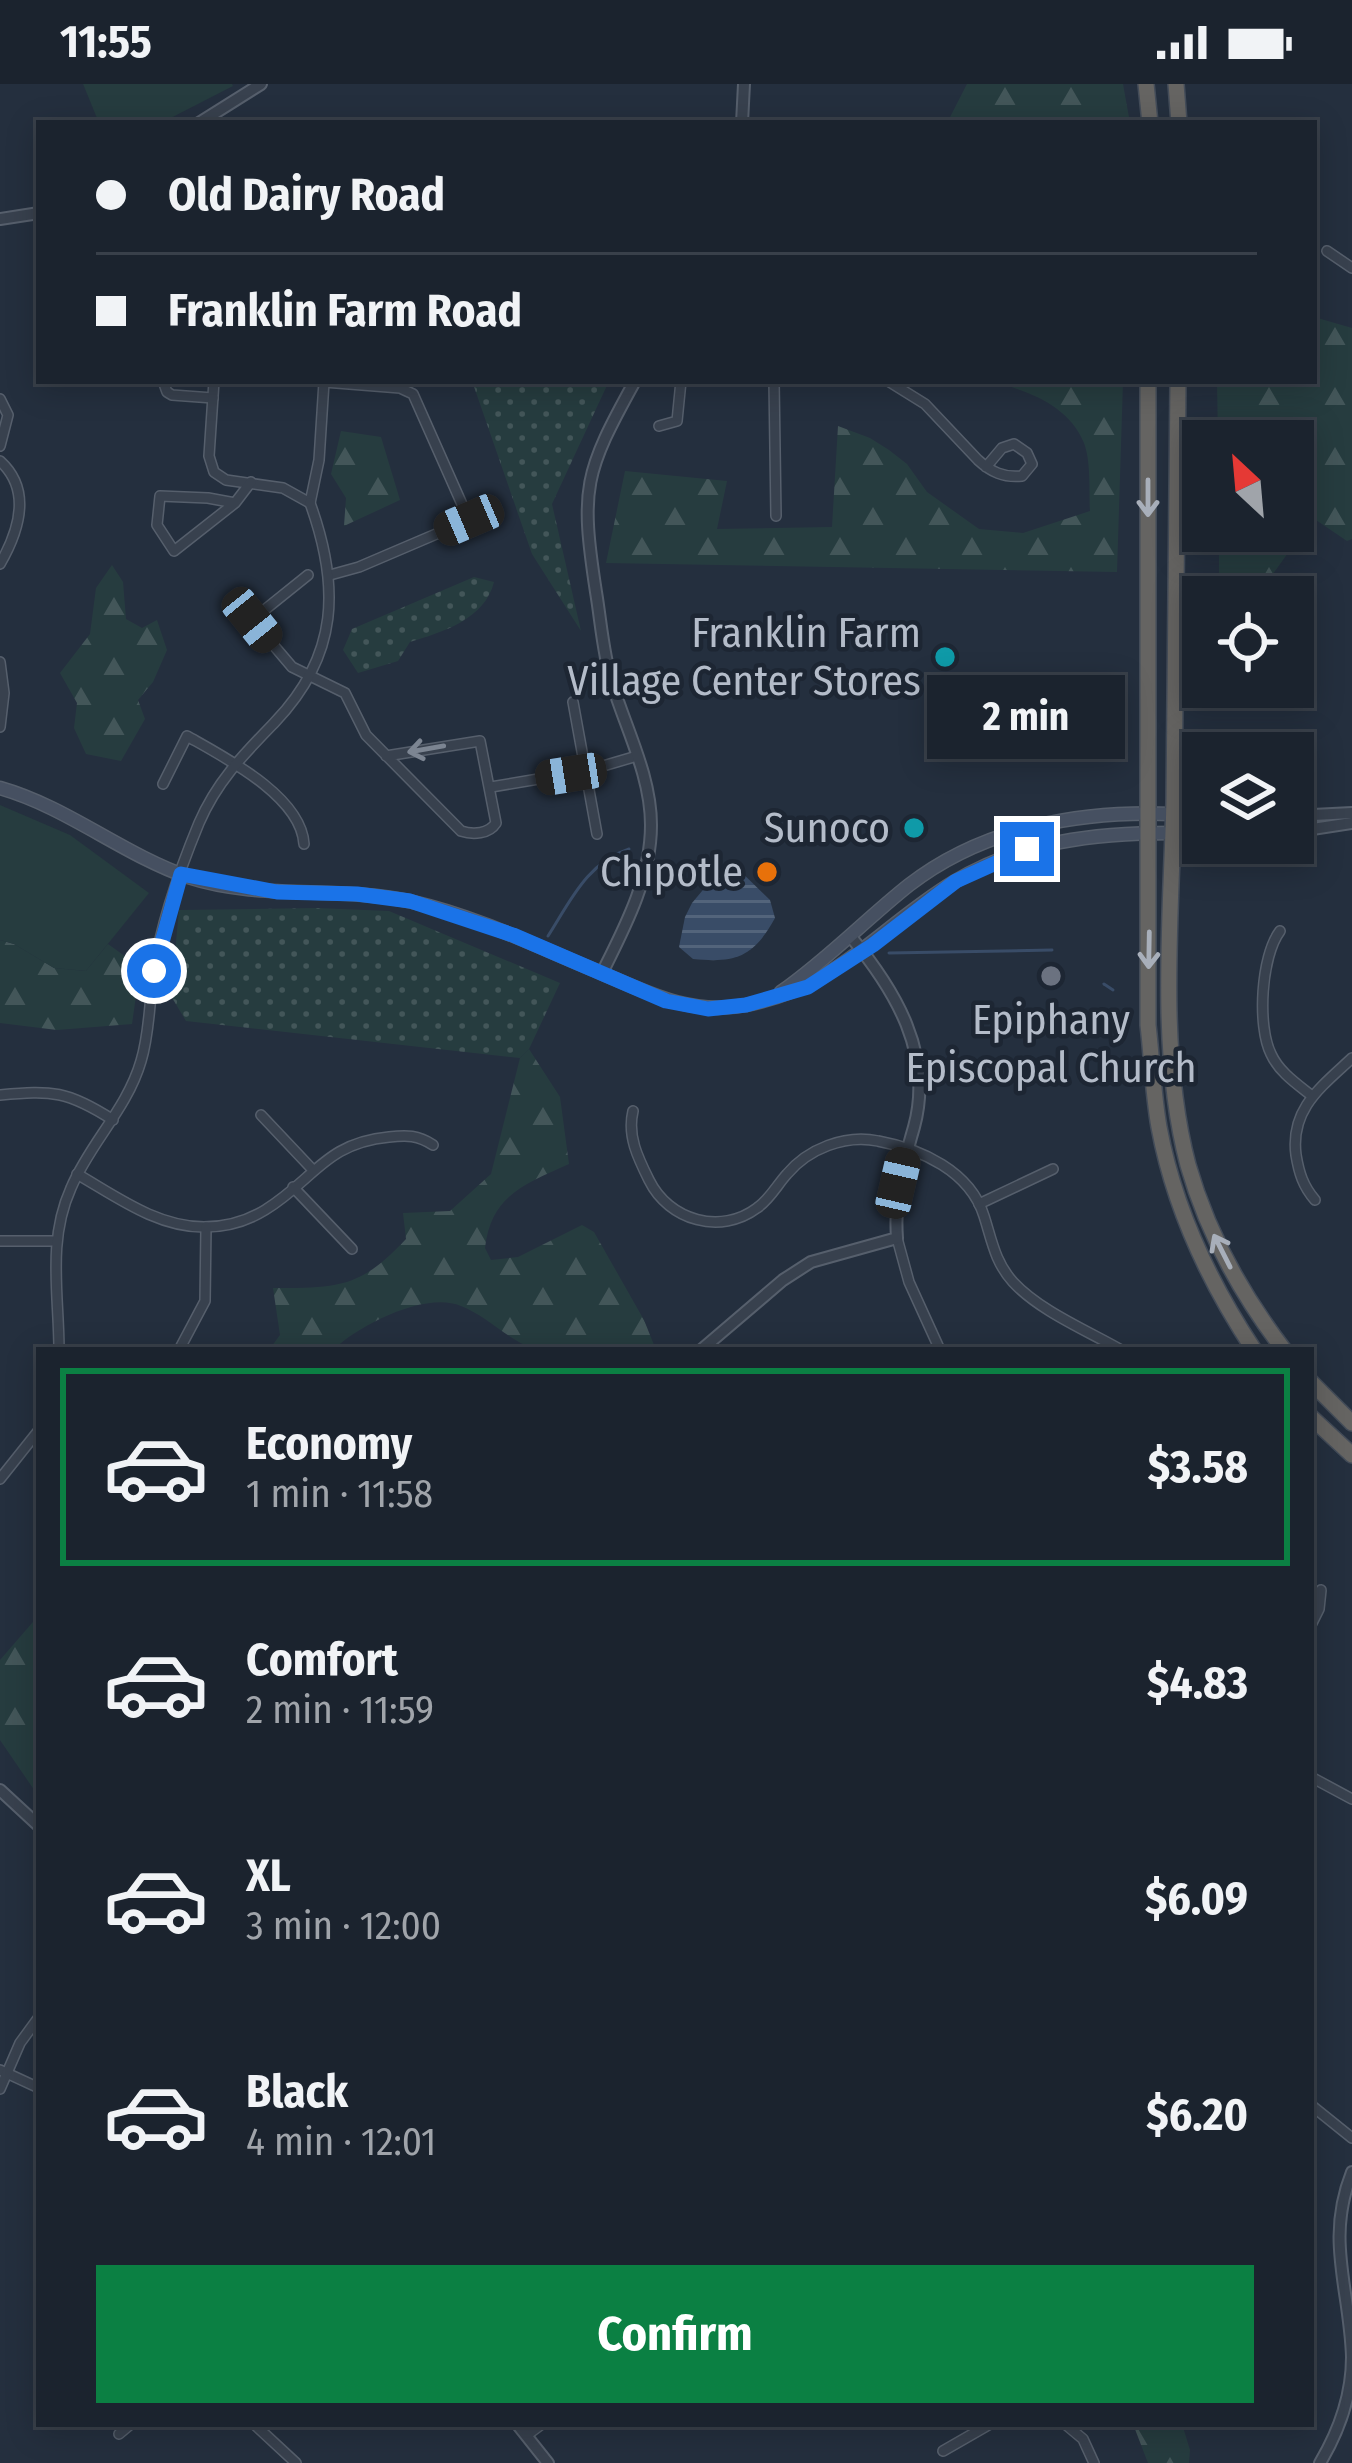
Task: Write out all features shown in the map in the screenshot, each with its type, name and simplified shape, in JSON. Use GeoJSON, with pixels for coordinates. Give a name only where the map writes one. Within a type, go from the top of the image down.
{"type":"FeatureCollection","features":[{"type":"Feature","properties":{"kind":"highway"},"geometry":{"type":"LineString","coordinates":[[1146,84],[1150,120]]}},
{"type":"Feature","properties":{"kind":"highway"},"geometry":{"type":"LineString","coordinates":[[1175,84],[1179,120]]}},
{"type":"Feature","properties":{"kind":"highway"},"geometry":{"type":"LineString","coordinates":[[1148,384],[1148,1025],[1160,1130],[1178,1200],[1220,1296],[1252,1347]]}},
{"type":"Feature","properties":{"kind":"highway"},"geometry":{"type":"LineString","coordinates":[[1178,384],[1174,1075],[1188,1166],[1225,1258],[1282,1347]]}},
{"type":"Feature","properties":{"kind":"highway"},"geometry":{"type":"LineString","coordinates":[[1314,1385],[1352,1423]]}},
{"type":"Feature","properties":{"kind":"highway"},"geometry":{"type":"LineString","coordinates":[[1314,1420],[1352,1455]]}},
{"type":"Feature","properties":{"kind":"main road"},"geometry":{"type":"LineString","coordinates":[[0,788],[181,874],[277,892],[410,901],[472,920],[666,1001],[728,1008],[808,987],[956,881],[1003,858],[1084,836],[1172,833]]}},
{"type":"Feature","properties":{"kind":"main road"},"geometry":{"type":"LineString","coordinates":[[775,997],[909,885],[980,845],[1094,814],[1173,814]]}},
{"type":"Feature","properties":{"kind":"street"},"geometry":{"type":"LineString","coordinates":[[204,120],[261,84]]}},
{"type":"Feature","properties":{"kind":"street"},"geometry":{"type":"LineString","coordinates":[[742,120],[744,84]]}},
{"type":"Feature","properties":{"kind":"street"},"geometry":{"type":"LineString","coordinates":[[0,219],[36,213]]}},
{"type":"Feature","properties":{"kind":"street"},"geometry":{"type":"LineString","coordinates":[[1327,251],[1352,268]]}},
{"type":"Feature","properties":{"kind":"street"},"geometry":{"type":"LineString","coordinates":[[164,384],[172,395],[213,398]]}},
{"type":"Feature","properties":{"kind":"street"},"geometry":{"type":"LineString","coordinates":[[214,384],[211,467],[222,478],[283,488],[310,503]]}},
{"type":"Feature","properties":{"kind":"street"},"geometry":{"type":"LineString","coordinates":[[59,1347],[56,1241],[63,1208],[142,1058],[158,948],[203,813],[234,762],[290,706],[310,676],[330,614],[330,574],[310,503],[319,460],[324,384]]}},
{"type":"Feature","properties":{"kind":"street"},"geometry":{"type":"LineString","coordinates":[[330,574],[359,567],[469,520],[413,394],[400,388],[349,384]]}},
{"type":"Feature","properties":{"kind":"street"},"geometry":{"type":"LineString","coordinates":[[602,973],[640,887],[650,848],[650,806],[611,682],[586,530],[593,463],[632,384]]}},
{"type":"Feature","properties":{"kind":"street"},"geometry":{"type":"LineString","coordinates":[[659,426],[677,421],[681,384]]}},
{"type":"Feature","properties":{"kind":"street"},"geometry":{"type":"LineString","coordinates":[[774,384],[776,516]]}},
{"type":"Feature","properties":{"kind":"street"},"geometry":{"type":"LineString","coordinates":[[893,384],[925,404],[986,467],[1014,477],[1028,473],[1032,464],[1027,453],[1014,444],[1002,448],[986,467]]}},
{"type":"Feature","properties":{"kind":"street"},"geometry":{"type":"LineString","coordinates":[[0,399],[8,415],[0,446]]}},
{"type":"Feature","properties":{"kind":"street"},"geometry":{"type":"LineString","coordinates":[[0,461],[16,482],[20,506],[15,535],[0,564]]}},
{"type":"Feature","properties":{"kind":"street"},"geometry":{"type":"LineString","coordinates":[[235,503],[160,496],[158,525],[174,551],[235,503],[251,482]]}},
{"type":"Feature","properties":{"kind":"street"},"geometry":{"type":"LineString","coordinates":[[308,575],[252,620],[283,659],[345,693],[366,735],[386,756],[461,831],[482,832],[496,823],[480,741],[386,756]]}},
{"type":"Feature","properties":{"kind":"street"},"geometry":{"type":"LineString","coordinates":[[0,662],[4,693],[0,727]]}},
{"type":"Feature","properties":{"kind":"street"},"geometry":{"type":"LineString","coordinates":[[574,702],[597,834]]}},
{"type":"Feature","properties":{"kind":"street"},"geometry":{"type":"LineString","coordinates":[[163,784],[187,736],[234,762],[291,812],[304,844]]}},
{"type":"Feature","properties":{"kind":"street"},"geometry":{"type":"LineString","coordinates":[[491,787],[586,772],[637,756]]}},
{"type":"Feature","properties":{"kind":"street"},"geometry":{"type":"LineString","coordinates":[[1314,815],[1352,813]]}},
{"type":"Feature","properties":{"kind":"street"},"geometry":{"type":"LineString","coordinates":[[1173,814],[1182,815]]}},
{"type":"Feature","properties":{"kind":"street"},"geometry":{"type":"LineString","coordinates":[[1314,829],[1352,823]]}},
{"type":"Feature","properties":{"kind":"street"},"geometry":{"type":"LineString","coordinates":[[1172,833],[1182,833]]}},
{"type":"Feature","properties":{"kind":"street"},"geometry":{"type":"LineString","coordinates":[[1280,931],[1266,960],[1266,1041],[1277,1065],[1312,1096]]}},
{"type":"Feature","properties":{"kind":"street"},"geometry":{"type":"LineString","coordinates":[[850,937],[901,1008],[915,1050],[917,1112],[896,1203],[897,1238],[905,1271],[939,1347]]}},
{"type":"Feature","properties":{"kind":"street"},"geometry":{"type":"LineString","coordinates":[[1315,1200],[1302,1182],[1295,1144],[1299,1117],[1312,1096],[1352,1058]]}},
{"type":"Feature","properties":{"kind":"street"},"geometry":{"type":"LineString","coordinates":[[0,1095],[58,1092],[113,1120]]}},
{"type":"Feature","properties":{"kind":"street"},"geometry":{"type":"LineString","coordinates":[[633,1111],[632,1141],[651,1184],[678,1212],[703,1222],[732,1220],[757,1209],[796,1165],[835,1143],[874,1140],[951,1169],[979,1204],[996,1257],[1012,1281],[1115,1347]]}},
{"type":"Feature","properties":{"kind":"street"},"geometry":{"type":"LineString","coordinates":[[261,1115],[312,1169]]}},
{"type":"Feature","properties":{"kind":"street"},"geometry":{"type":"LineString","coordinates":[[77,1174],[154,1217],[206,1227],[250,1218],[338,1150],[372,1138],[407,1135],[433,1145]]}},
{"type":"Feature","properties":{"kind":"street"},"geometry":{"type":"LineString","coordinates":[[979,1204],[1053,1169]]}},
{"type":"Feature","properties":{"kind":"street"},"geometry":{"type":"LineString","coordinates":[[293,1187],[352,1250]]}},
{"type":"Feature","properties":{"kind":"street"},"geometry":{"type":"LineString","coordinates":[[180,1347],[208,1289],[206,1227]]}},
{"type":"Feature","properties":{"kind":"street"},"geometry":{"type":"LineString","coordinates":[[704,1347],[802,1267],[834,1253],[897,1238]]}},
{"type":"Feature","properties":{"kind":"street"},"geometry":{"type":"LineString","coordinates":[[0,1240],[56,1241]]}},
{"type":"Feature","properties":{"kind":"street"},"geometry":{"type":"LineString","coordinates":[[0,1479],[36,1434]]}},
{"type":"Feature","properties":{"kind":"street"},"geometry":{"type":"LineString","coordinates":[[1314,1618],[1322,1590]]}},
{"type":"Feature","properties":{"kind":"street"},"geometry":{"type":"LineString","coordinates":[[1314,1780],[1352,1799]]}},
{"type":"Feature","properties":{"kind":"street"},"geometry":{"type":"LineString","coordinates":[[0,1790],[36,1823]]}},
{"type":"Feature","properties":{"kind":"street"},"geometry":{"type":"LineString","coordinates":[[0,2089],[3,2071],[36,2022]]}},
{"type":"Feature","properties":{"kind":"street"},"geometry":{"type":"LineString","coordinates":[[3,2071],[36,2087]]}},
{"type":"Feature","properties":{"kind":"street"},"geometry":{"type":"LineString","coordinates":[[1314,2107],[1352,2138]]}},
{"type":"Feature","properties":{"kind":"street"},"geometry":{"type":"LineString","coordinates":[[1320,2463],[1348,2414],[1352,2357],[1337,2247],[1340,2211],[1352,2172]]}},
{"type":"Feature","properties":{"kind":"street"},"geometry":{"type":"LineString","coordinates":[[118,2434],[127,2427]]}},
{"type":"Feature","properties":{"kind":"street"},"geometry":{"type":"LineString","coordinates":[[257,2427],[296,2463]]}},
{"type":"Feature","properties":{"kind":"street"},"geometry":{"type":"LineString","coordinates":[[520,2427],[548,2463]]}},
{"type":"Feature","properties":{"kind":"street"},"geometry":{"type":"LineString","coordinates":[[527,2435],[538,2427]]}},
{"type":"Feature","properties":{"kind":"street"},"geometry":{"type":"LineString","coordinates":[[943,2451],[985,2427]]}},
{"type":"Feature","properties":{"kind":"street"},"geometry":{"type":"LineString","coordinates":[[1069,2427],[1083,2439],[1094,2463]]}},
{"type":"Feature","properties":{"kind":"green space"},"geometry":{"type":"Polygon","coordinates":[[[83,84],[233,86],[167,120],[98,120],[83,84]]]}},
{"type":"Feature","properties":{"kind":"green space"},"geometry":{"type":"Polygon","coordinates":[[[967,84],[1123,84],[1129,120],[949,120],[967,84]]]}},
{"type":"Feature","properties":{"kind":"green space"},"geometry":{"type":"Polygon","coordinates":[[[1317,318],[1352,328],[1352,539],[1347,541],[1314,519],[1314,420],[1218,420],[1217,384],[1317,384],[1317,318]]]}},
{"type":"Feature","properties":{"kind":"green space"},"geometry":{"type":"Polygon","coordinates":[[[473,384],[608,384],[552,504],[581,631],[532,554],[473,384]]]}},
{"type":"Feature","properties":{"kind":"green space"},"geometry":{"type":"Polygon","coordinates":[[[1000,384],[1123,384],[1117,572],[606,563],[625,471],[727,481],[717,529],[832,527],[838,426],[889,450],[907,464],[927,492],[979,529],[1023,533],[1090,511],[1088,458],[1077,430],[1057,409],[1000,384]]]}},
{"type":"Feature","properties":{"kind":"green space"},"geometry":{"type":"Polygon","coordinates":[[[341,431],[381,437],[400,500],[344,526],[346,498],[331,474],[341,431]]]}},
{"type":"Feature","properties":{"kind":"green space"},"geometry":{"type":"Polygon","coordinates":[[[1219,552],[1289,552],[1271,576],[1219,576],[1219,552]]]}},
{"type":"Feature","properties":{"kind":"green space"},"geometry":{"type":"Polygon","coordinates":[[[112,565],[123,582],[126,619],[142,628],[157,620],[167,650],[153,682],[138,700],[145,719],[121,761],[86,754],[74,728],[77,703],[60,673],[90,634],[96,588],[112,565]]]}},
{"type":"Feature","properties":{"kind":"green space"},"geometry":{"type":"Polygon","coordinates":[[[474,577],[494,582],[472,615],[410,642],[398,661],[358,673],[343,650],[352,629],[474,577]]]}},
{"type":"Feature","properties":{"kind":"green space"},"geometry":{"type":"Polygon","coordinates":[[[0,805],[70,835],[149,893],[86,971],[54,968],[0,940],[0,805]]]}},
{"type":"Feature","properties":{"kind":"green space"},"geometry":{"type":"Polygon","coordinates":[[[179,910],[389,911],[560,983],[529,1049],[520,1058],[186,1021],[171,996],[179,910]]]}},
{"type":"Feature","properties":{"kind":"green space"},"geometry":{"type":"Polygon","coordinates":[[[0,940],[54,968],[86,971],[108,944],[140,967],[132,1024],[57,1030],[0,1023],[0,940]]]}},
{"type":"Feature","properties":{"kind":"green space"},"geometry":{"type":"Polygon","coordinates":[[[529,1049],[560,1097],[569,1164],[525,1185],[503,1203],[494,1215],[485,1248],[491,1260],[518,1257],[582,1225],[594,1232],[655,1347],[530,1347],[471,1310],[430,1303],[394,1313],[337,1347],[271,1347],[280,1335],[273,1288],[332,1285],[361,1276],[406,1239],[403,1213],[450,1211],[491,1174],[520,1058],[529,1049]]]}},
{"type":"Feature","properties":{"kind":"green space"},"geometry":{"type":"Polygon","coordinates":[[[36,1618],[36,1793],[0,1740],[0,1660],[36,1618]]]}},
{"type":"Feature","properties":{"kind":"green space"},"geometry":{"type":"Polygon","coordinates":[[[1134,2427],[1183,2427],[1189,2463],[1148,2463],[1134,2427]]]}},
{"type":"Feature","properties":{"kind":"water"},"geometry":{"type":"Polygon","coordinates":[[[732,863],[770,900],[775,918],[759,942],[742,955],[693,959],[679,947],[685,917],[723,866],[732,863]]]}},
{"type":"Feature","properties":{"kind":"waterway"},"geometry":{"type":"LineString","coordinates":[[548,936],[591,873],[629,849]]}},
{"type":"Feature","properties":{"kind":"waterway"},"geometry":{"type":"LineString","coordinates":[[889,953],[1052,950]]}},
{"type":"Feature","properties":{"kind":"waterway"},"geometry":{"type":"LineString","coordinates":[[1104,984],[1113,990]]}},
{"type":"Feature","properties":{"kind":"place","name":"Franklin Farm Village Center Stores"},"geometry":{"type":"Point","coordinates":[945,657]}},
{"type":"Feature","properties":{"kind":"place","name":"Sunoco"},"geometry":{"type":"Point","coordinates":[914,828]}},
{"type":"Feature","properties":{"kind":"place","name":"Chipotle"},"geometry":{"type":"Point","coordinates":[767,872]}},
{"type":"Feature","properties":{"kind":"place","name":"Epiphany Episcopal Church"},"geometry":{"type":"Point","coordinates":[1051,976]}},
{"type":"Feature","properties":{"kind":"route"},"geometry":{"type":"LineString","coordinates":[[154,971],[181,874],[245,889],[410,901],[513,935],[666,1001],[728,1008],[808,987],[873,945],[956,881],[1027,849]]}}]}
